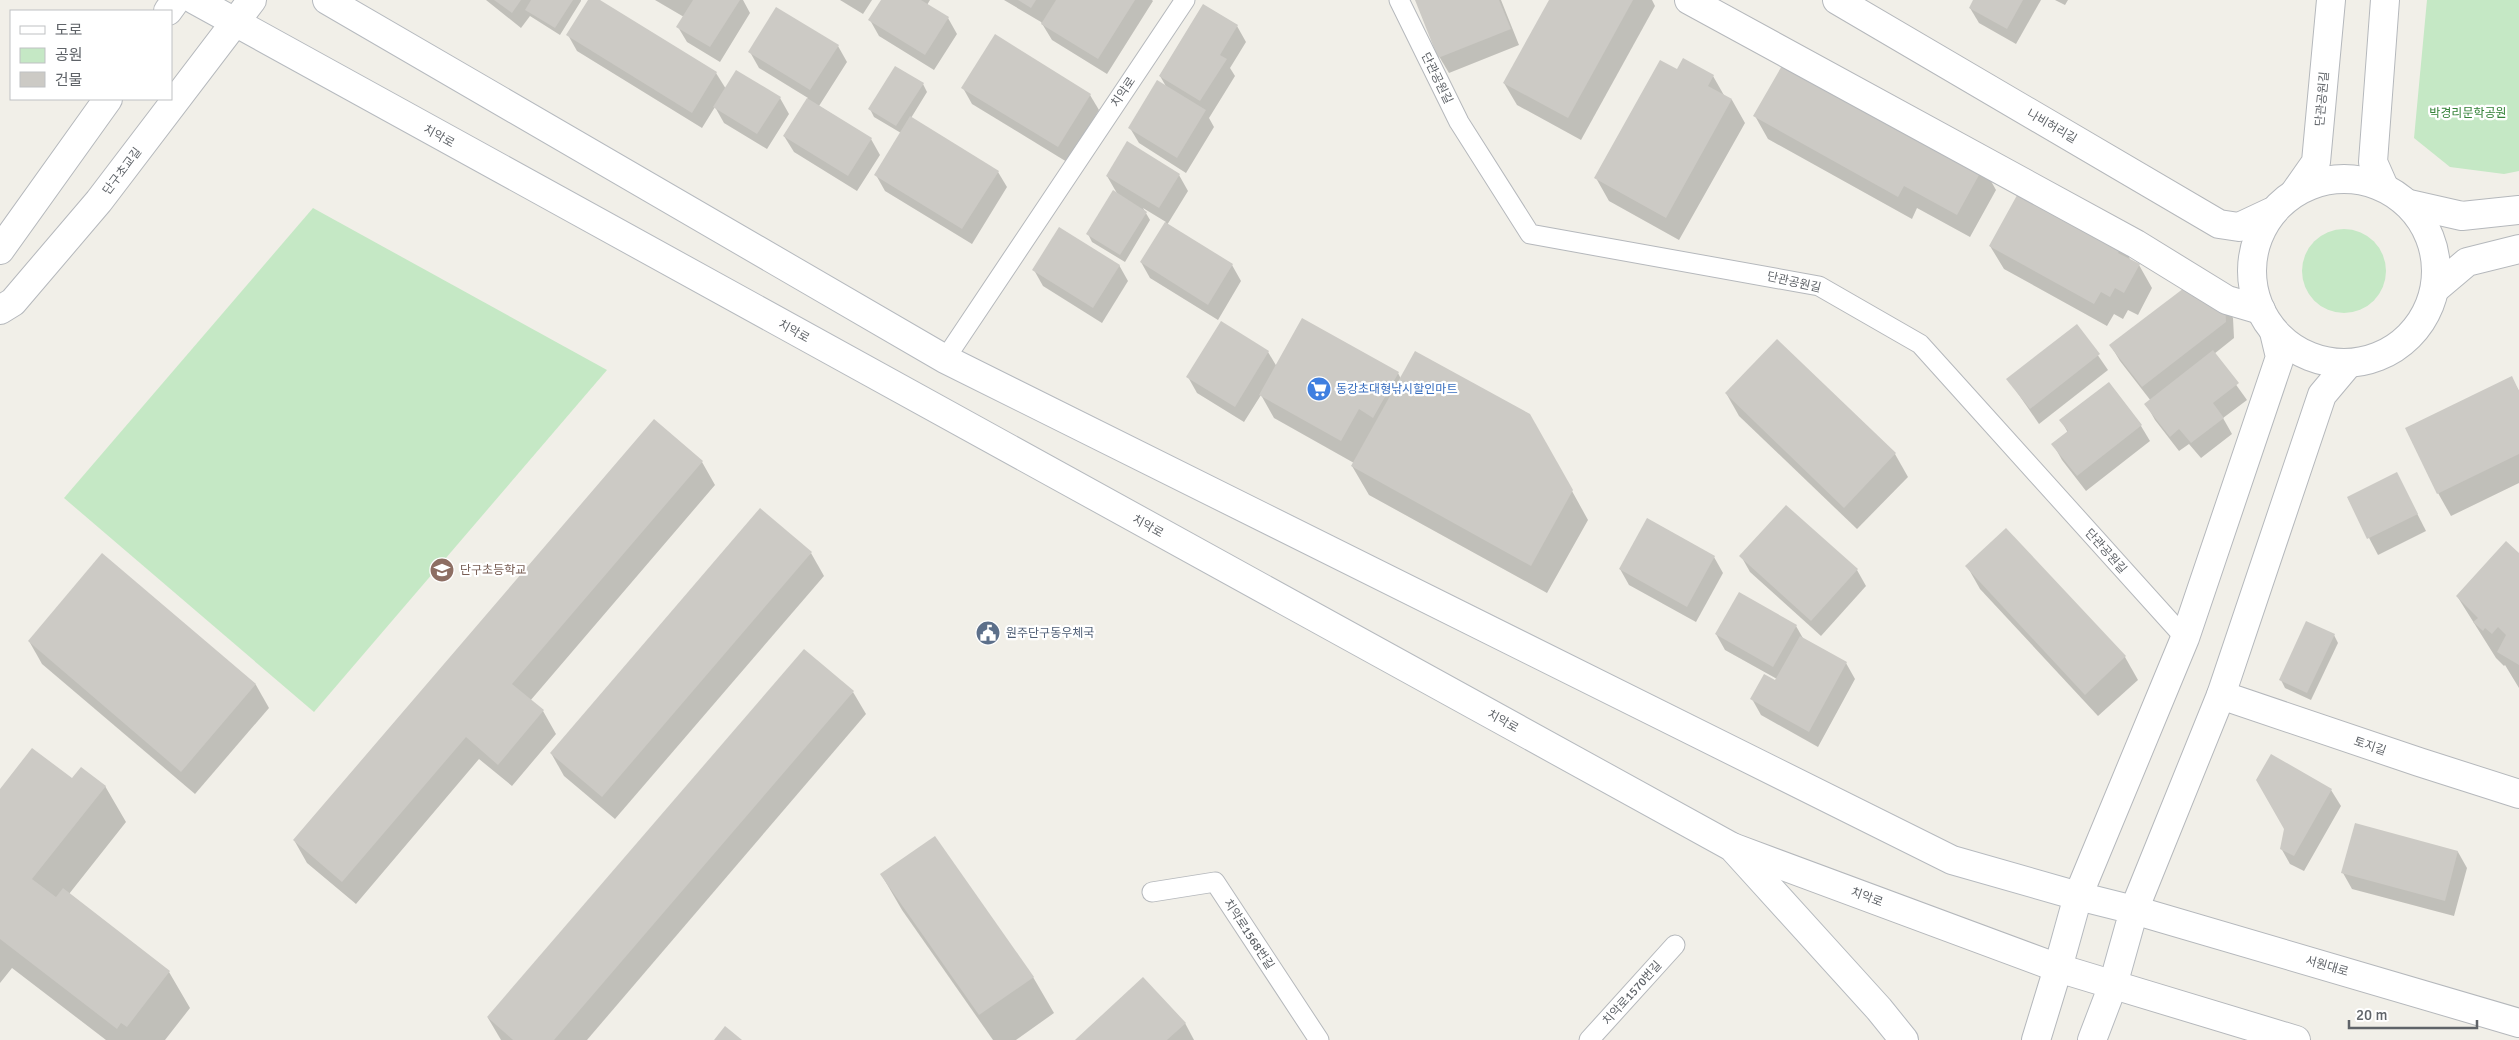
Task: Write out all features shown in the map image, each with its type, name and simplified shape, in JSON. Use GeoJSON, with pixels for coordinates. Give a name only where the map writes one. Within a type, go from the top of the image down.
{"type":"FeatureCollection","features":[{"type":"Feature","properties":{"kind":"street","name":"치악로"},"geometry":{"type":"LineString","coordinates":[[195,0],[234,24],[1732,847],[2058,968],[2113,985]]}},
{"type":"Feature","properties":{"kind":"street","name":"단구초교길"},"geometry":{"type":"LineString","coordinates":[[0,310],[13,302],[99,201],[252,0]]}},
{"type":"Feature","properties":{"kind":"street"},"geometry":{"type":"LineString","coordinates":[[327,0],[945,359],[1952,860],[2078,896]]}},
{"type":"Feature","properties":{"kind":"street"},"geometry":{"type":"LineString","coordinates":[[1689,0],[2136,244],[2227,300],[2268,321],[2290,348],[2318,361],[2348,364],[2378,358],[2405,341],[2425,318],[2435,289],[2436,258],[2427,229],[2409,204],[2384,186],[2354,179],[2323,180],[2295,192],[2271,212],[2256,239],[2250,268],[2268,321],[2280,357],[2185,638],[2078,896],[2036,1040]]}},
{"type":"Feature","properties":{"kind":"street","name":"나비허리길"},"geometry":{"type":"LineString","coordinates":[[1837,0],[2219,224],[2239,227],[2271,212]]}},
{"type":"Feature","properties":{"kind":"street","name":"단관공원길"},"geometry":{"type":"LineString","coordinates":[[2295,192],[2316,162],[2331,0]]}},
{"type":"Feature","properties":{"kind":"street"},"geometry":{"type":"LineString","coordinates":[[2384,186],[2373,162],[2385,0]]}},
{"type":"Feature","properties":{"kind":"street"},"geometry":{"type":"LineString","coordinates":[[0,250],[107,100]]}},
{"type":"Feature","properties":{"kind":"street"},"geometry":{"type":"LineString","coordinates":[[2409,204],[2462,216],[2519,210]]}},
{"type":"Feature","properties":{"kind":"street"},"geometry":{"type":"LineString","coordinates":[[2435,289],[2467,262],[2519,250]]}},
{"type":"Feature","properties":{"kind":"street"},"geometry":{"type":"LineString","coordinates":[[2092,1040],[2113,985],[2134,910],[2221,695],[2322,395],[2348,364]]}},
{"type":"Feature","properties":{"kind":"street","name":"토지길"},"geometry":{"type":"LineString","coordinates":[[2221,695],[2519,794]]}},
{"type":"Feature","properties":{"kind":"street"},"geometry":{"type":"LineString","coordinates":[[1732,847],[1879,1009],[1904,1040]]}},
{"type":"Feature","properties":{"kind":"street","name":"서원대로"},"geometry":{"type":"LineString","coordinates":[[2078,896],[2134,910],[2519,1023]]}},
{"type":"Feature","properties":{"kind":"street"},"geometry":{"type":"LineString","coordinates":[[2113,985],[2296,1040]]}},
{"type":"Feature","properties":{"kind":"lane","name":"치악로"},"geometry":{"type":"LineString","coordinates":[[945,359],[1185,0]]}},
{"type":"Feature","properties":{"kind":"lane","name":"단관공원길"},"geometry":{"type":"LineString","coordinates":[[1399,0],[1459,122],[1530,234],[1819,286],[1920,344],[2185,638]]}},
{"type":"Feature","properties":{"kind":"lane","name":"치악로1568번길"},"geometry":{"type":"LineString","coordinates":[[1152,892],[1215,882],[1319,1040]]}},
{"type":"Feature","properties":{"kind":"lane","name":"치악로1570번길"},"geometry":{"type":"LineString","coordinates":[[1589,1040],[1675,945]]}},
{"type":"Feature","properties":{"kind":"green space","name":"박경리문학공원"},"geometry":{"type":"Polygon","coordinates":[[[2427,0],[2519,0],[2519,171],[2504,174],[2450,167],[2414,138],[2427,0]]]}},
{"type":"Feature","properties":{"kind":"green space"},"geometry":{"type":"Polygon","coordinates":[[[313,208],[607,370],[314,712],[64,498],[313,208]]]}},
{"type":"Feature","properties":{"kind":"green space"},"geometry":{"type":"Polygon","coordinates":[[[2344,229],[2360,232],[2379,248],[2383,255],[2386,271],[2383,287],[2367,306],[2360,310],[2344,313],[2328,310],[2309,294],[2305,287],[2302,271],[2305,255],[2321,236],[2328,232],[2344,229]]]}},
{"type":"Feature","properties":{"kind":"building"},"geometry":{"type":"Polygon","coordinates":[[[494,0],[521,0],[512,13],[494,0]]]}},
{"type":"Feature","properties":{"kind":"building"},"geometry":{"type":"Polygon","coordinates":[[[531,0],[573,0],[555,28],[525,10],[531,0]]]}},
{"type":"Feature","properties":{"kind":"building"},"geometry":{"type":"Polygon","coordinates":[[[588,0],[600,0],[717,72],[692,113],[566,35],[588,0]]]}},
{"type":"Feature","properties":{"kind":"building"},"geometry":{"type":"Polygon","coordinates":[[[693,0],[740,0],[710,47],[676,27],[693,0]]]}},
{"type":"Feature","properties":{"kind":"building"},"geometry":{"type":"Polygon","coordinates":[[[881,0],[921,0],[949,17],[925,55],[868,20],[881,0]]]}},
{"type":"Feature","properties":{"kind":"building"},"geometry":{"type":"Polygon","coordinates":[[[1018,0],[1036,0],[1031,8],[1018,0]]]}},
{"type":"Feature","properties":{"kind":"building"},"geometry":{"type":"Polygon","coordinates":[[[1056,0],[1135,0],[1098,59],[1041,24],[1056,0]]]}},
{"type":"Feature","properties":{"kind":"building"},"geometry":{"type":"Polygon","coordinates":[[[1415,0],[1499,0],[1511,29],[1438,58],[1415,0]]]}},
{"type":"Feature","properties":{"kind":"building"},"geometry":{"type":"Polygon","coordinates":[[[1549,0],[1633,0],[1568,118],[1503,83],[1549,0]]]}},
{"type":"Feature","properties":{"kind":"building"},"geometry":{"type":"Polygon","coordinates":[[[1973,0],[2023,0],[2007,29],[1969,8],[1973,0]]]}},
{"type":"Feature","properties":{"kind":"building"},"geometry":{"type":"Polygon","coordinates":[[[1203,4],[1238,25],[1220,55],[1227,59],[1200,101],[1159,76],[1203,4]]]}},
{"type":"Feature","properties":{"kind":"building"},"geometry":{"type":"Polygon","coordinates":[[[776,7],[839,45],[810,90],[748,52],[776,7]]]}},
{"type":"Feature","properties":{"kind":"building"},"geometry":{"type":"Polygon","coordinates":[[[995,34],[1091,94],[1058,147],[961,88],[995,34]]]}},
{"type":"Feature","properties":{"kind":"building"},"geometry":{"type":"Polygon","coordinates":[[[1787,57],[1984,166],[1957,215],[1904,186],[1898,197],[1753,116],[1787,57]]]}},
{"type":"Feature","properties":{"kind":"building"},"geometry":{"type":"Polygon","coordinates":[[[1683,58],[1714,75],[1708,86],[1732,99],[1666,218],[1594,178],[1660,60],[1677,69],[1683,58]]]}},
{"type":"Feature","properties":{"kind":"building"},"geometry":{"type":"Polygon","coordinates":[[[895,66],[924,83],[896,126],[868,109],[895,66]]]}},
{"type":"Feature","properties":{"kind":"building"},"geometry":{"type":"Polygon","coordinates":[[[736,70],[781,97],[757,134],[713,107],[736,70]]]}},
{"type":"Feature","properties":{"kind":"building"},"geometry":{"type":"Polygon","coordinates":[[[1157,80],[1206,110],[1177,158],[1128,128],[1157,80]]]}},
{"type":"Feature","properties":{"kind":"building"},"geometry":{"type":"Polygon","coordinates":[[[807,98],[872,138],[848,176],[783,136],[807,98]]]}},
{"type":"Feature","properties":{"kind":"building"},"geometry":{"type":"Polygon","coordinates":[[[910,116],[999,171],[962,229],[874,175],[910,116]]]}},
{"type":"Feature","properties":{"kind":"building"},"geometry":{"type":"Polygon","coordinates":[[[1127,141],[1180,174],[1159,208],[1106,176],[1127,141]]]}},
{"type":"Feature","properties":{"kind":"building"},"geometry":{"type":"Polygon","coordinates":[[[2021,188],[2123,244],[2118,253],[2140,264],[2124,293],[2115,288],[2110,297],[2101,292],[2094,304],[1989,246],[2021,188]]]}},
{"type":"Feature","properties":{"kind":"building"},"geometry":{"type":"Polygon","coordinates":[[[1113,190],[1147,212],[1120,255],[1086,234],[1113,190]]]}},
{"type":"Feature","properties":{"kind":"building"},"geometry":{"type":"Polygon","coordinates":[[[1165,222],[1233,264],[1208,305],[1140,262],[1165,222]]]}},
{"type":"Feature","properties":{"kind":"building"},"geometry":{"type":"Polygon","coordinates":[[[1059,227],[1120,265],[1093,308],[1032,270],[1059,227]]]}},
{"type":"Feature","properties":{"kind":"building"},"geometry":{"type":"Polygon","coordinates":[[[2192,282],[2225,301],[2226,322],[2142,387],[2109,345],[2192,282]]]}},
{"type":"Feature","properties":{"kind":"building"},"geometry":{"type":"Polygon","coordinates":[[[1302,318],[1399,372],[1373,418],[1359,409],[1341,441],[1259,395],[1302,318]]]}},
{"type":"Feature","properties":{"kind":"building"},"geometry":{"type":"Polygon","coordinates":[[[1221,321],[1269,351],[1235,407],[1186,377],[1221,321]]]}},
{"type":"Feature","properties":{"kind":"building"},"geometry":{"type":"Polygon","coordinates":[[[2077,324],[2100,354],[2030,409],[2006,379],[2077,324]]]}},
{"type":"Feature","properties":{"kind":"building"},"geometry":{"type":"Polygon","coordinates":[[[1777,339],[1896,453],[1844,508],[1725,393],[1777,339]]]}},
{"type":"Feature","properties":{"kind":"building"},"geometry":{"type":"Polygon","coordinates":[[[2213,350],[2239,383],[2213,403],[2224,418],[2191,443],[2179,429],[2170,437],[2144,404],[2213,350]]]}},
{"type":"Feature","properties":{"kind":"building"},"geometry":{"type":"Polygon","coordinates":[[[1415,351],[1530,414],[1573,490],[1531,566],[1351,466],[1415,351]]]}},
{"type":"Feature","properties":{"kind":"building"},"geometry":{"type":"Polygon","coordinates":[[[2512,376],[2519,391],[2519,454],[2437,494],[2405,428],[2512,376]]]}},
{"type":"Feature","properties":{"kind":"building"},"geometry":{"type":"Polygon","coordinates":[[[2109,382],[2142,425],[2077,476],[2051,444],[2068,431],[2059,420],[2109,382]]]}},
{"type":"Feature","properties":{"kind":"building"},"geometry":{"type":"Polygon","coordinates":[[[654,419],[703,461],[512,684],[544,710],[498,765],[466,737],[342,882],[293,840],[654,419]]]}},
{"type":"Feature","properties":{"kind":"building"},"geometry":{"type":"Polygon","coordinates":[[[2397,472],[2418,514],[2367,539],[2347,497],[2397,472]]]}},
{"type":"Feature","properties":{"kind":"building"},"geometry":{"type":"Polygon","coordinates":[[[1786,505],[1858,569],[1811,621],[1739,556],[1786,505]]]}},
{"type":"Feature","properties":{"kind":"building"},"geometry":{"type":"Polygon","coordinates":[[[760,508],[812,552],[602,797],[550,753],[760,508]]]}},
{"type":"Feature","properties":{"kind":"building"},"geometry":{"type":"Polygon","coordinates":[[[1647,518],[1715,556],[1687,607],[1619,569],[1647,518]]]}},
{"type":"Feature","properties":{"kind":"building"},"geometry":{"type":"Polygon","coordinates":[[[2006,528],[2126,656],[2085,695],[1965,566],[2006,528]]]}},
{"type":"Feature","properties":{"kind":"building"},"geometry":{"type":"Polygon","coordinates":[[[2506,541],[2519,553],[2519,665],[2497,652],[2506,635],[2498,627],[2492,634],[2485,628],[2483,631],[2473,622],[2478,618],[2456,596],[2506,541]]]}},
{"type":"Feature","properties":{"kind":"building"},"geometry":{"type":"Polygon","coordinates":[[[102,553],[256,684],[181,772],[28,641],[102,553]]]}},
{"type":"Feature","properties":{"kind":"building"},"geometry":{"type":"Polygon","coordinates":[[[1739,592],[1797,625],[1773,667],[1715,634],[1739,592]]]}},
{"type":"Feature","properties":{"kind":"building"},"geometry":{"type":"Polygon","coordinates":[[[2306,621],[2335,634],[2307,693],[2279,680],[2306,621]]]}},
{"type":"Feature","properties":{"kind":"building"},"geometry":{"type":"Polygon","coordinates":[[[1800,636],[1847,662],[1809,732],[1750,699],[1764,674],[1775,680],[1800,636]]]}},
{"type":"Feature","properties":{"kind":"building"},"geometry":{"type":"Polygon","coordinates":[[[804,649],[854,691],[554,1040],[513,1040],[487,1017],[804,649]]]}},
{"type":"Feature","properties":{"kind":"building"},"geometry":{"type":"Polygon","coordinates":[[[32,748],[72,778],[81,767],[106,786],[32,879],[56,897],[63,888],[170,971],[127,1027],[121,1023],[117,1029],[0,939],[0,789],[32,748]]]}},
{"type":"Feature","properties":{"kind":"building"},"geometry":{"type":"Polygon","coordinates":[[[2271,754],[2332,789],[2294,856],[2280,849],[2284,829],[2256,780],[2271,754]]]}},
{"type":"Feature","properties":{"kind":"building"},"geometry":{"type":"Polygon","coordinates":[[[2355,823],[2458,851],[2445,901],[2341,873],[2355,823]]]}},
{"type":"Feature","properties":{"kind":"building"},"geometry":{"type":"Polygon","coordinates":[[[935,836],[1034,977],[979,1015],[880,874],[935,836]]]}},
{"type":"Feature","properties":{"kind":"building"},"geometry":{"type":"Polygon","coordinates":[[[1143,977],[1186,1023],[1167,1040],[1075,1040],[1143,977]]]}},
{"type":"Feature","properties":{"kind":"building"},"geometry":{"type":"Polygon","coordinates":[[[725,1026],[742,1040],[714,1040],[725,1026]]]}},
{"type":"Feature","properties":{"kind":"place","name":"동강초대형낚시할인마트"},"geometry":{"type":"Point","coordinates":[1319,389]}},
{"type":"Feature","properties":{"kind":"place","name":"단구초등학교"},"geometry":{"type":"Point","coordinates":[442,570]}},
{"type":"Feature","properties":{"kind":"place","name":"원주단구동우체국"},"geometry":{"type":"Point","coordinates":[988,633]}}]}
